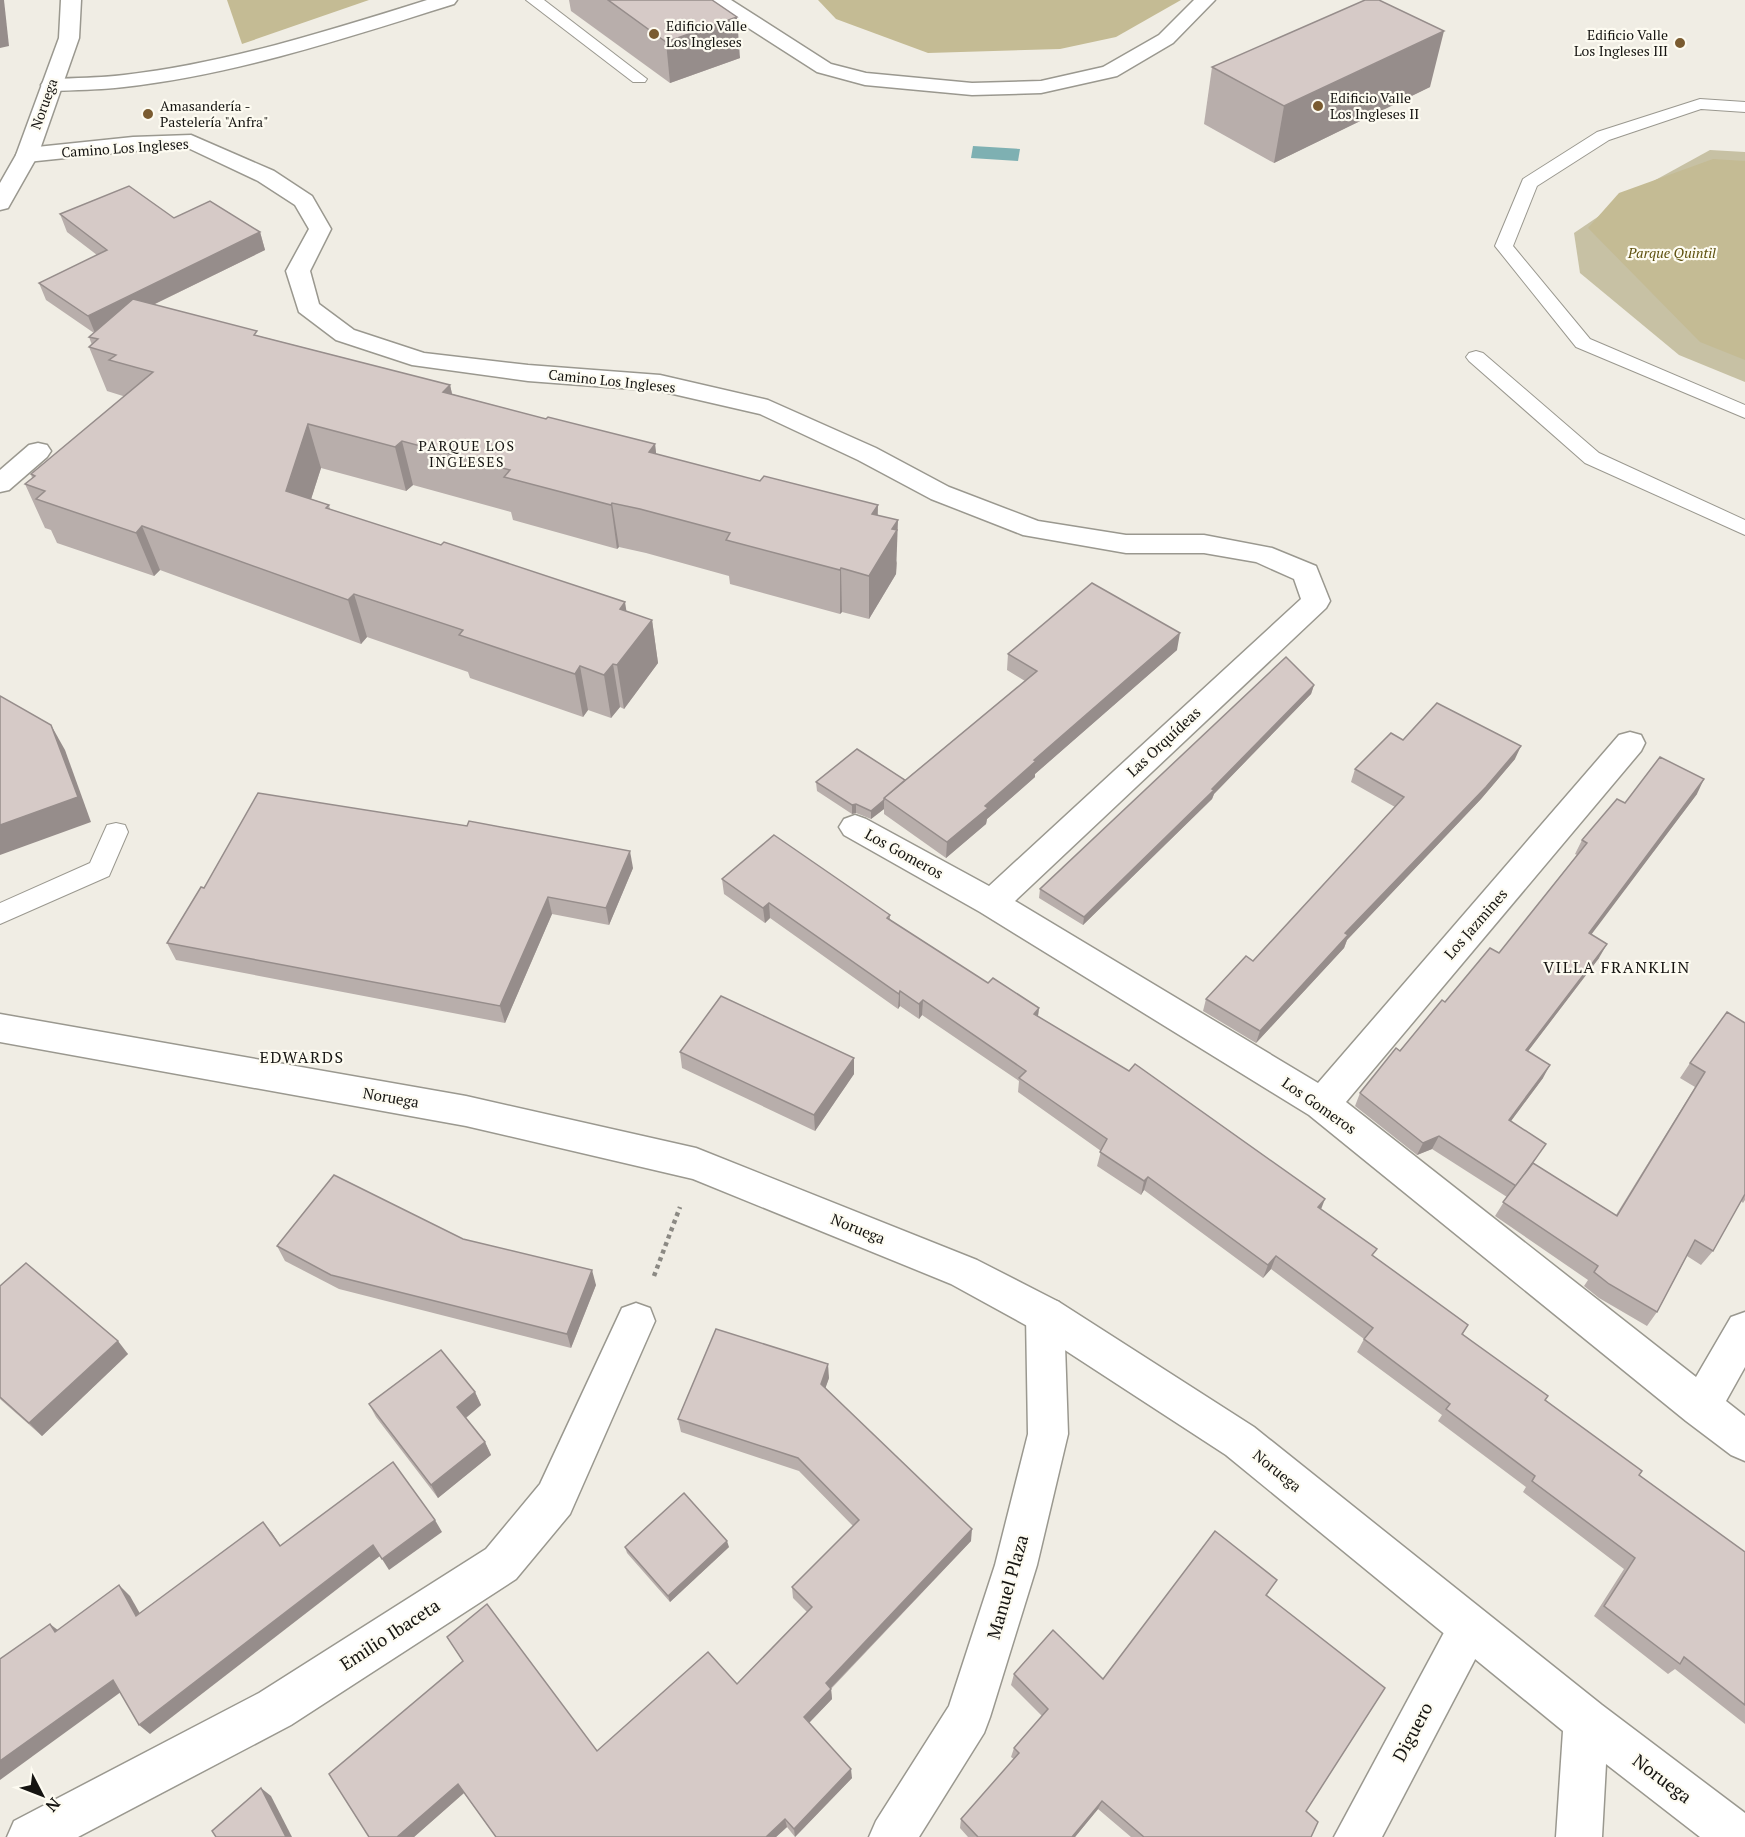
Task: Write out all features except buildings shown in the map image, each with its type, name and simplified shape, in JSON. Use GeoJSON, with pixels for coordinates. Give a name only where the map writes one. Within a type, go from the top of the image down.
{"type":"FeatureCollection","features":[{"type":"Feature","properties":{"kind":"street","name":"Noruega"},"geometry":{"type":"LineString","coordinates":[[0,203],[27,155],[69,38],[71,0]]}},
{"type":"Feature","properties":{"kind":"street"},"geometry":{"type":"LineString","coordinates":[[51,85],[124,81],[210,66],[291,47],[447,0]]}},
{"type":"Feature","properties":{"kind":"street"},"geometry":{"type":"LineString","coordinates":[[718,0],[824,68],[865,79],[972,89],[1041,87],[1110,72],[1166,39],[1205,0]]}},
{"type":"Feature","properties":{"kind":"street","name":"Camino Los Ingleses"},"geometry":{"type":"LineString","coordinates":[[27,155],[191,141],[266,176],[304,201],[320,229],[298,271],[308,307],[345,335],[421,360],[528,373],[660,383],[768,408],[867,454],[940,492],[1033,529],[1126,544],[1203,544],[1262,554],[1306,573]]}},
{"type":"Feature","properties":{"kind":"street"},"geometry":{"type":"LineString","coordinates":[[0,484],[38,451]]}},
{"type":"Feature","properties":{"kind":"street","name":"Las Orquídeas"},"geometry":{"type":"LineString","coordinates":[[992,903],[1316,601],[1306,573]]}},
{"type":"Feature","properties":{"kind":"street","name":"Los Jazmines"},"geometry":{"type":"LineString","coordinates":[[1322,1104],[1630,743]]}},
{"type":"Feature","properties":{"kind":"street","name":"Los Gomeros"},"geometry":{"type":"LineString","coordinates":[[855,827],[992,903],[1322,1104],[1745,1441]]}},
{"type":"Feature","properties":{"kind":"street","name":"Noruega"},"geometry":{"type":"LineString","coordinates":[[0,1028],[466,1112],[696,1164],[964,1272],[1045,1315],[1240,1442],[1586,1720],[1738,1837]]}},
{"type":"Feature","properties":{"kind":"street","name":"Manuel Plaza"},"geometry":{"type":"LineString","coordinates":[[892,1837],[968,1717],[1016,1565],[1048,1434],[1045,1315]]}},
{"type":"Feature","properties":{"kind":"street","name":"Emilio Ibaceta"},"geometry":{"type":"LineString","coordinates":[[30,1837],[275,1709],[501,1564],[555,1499],[636,1321]]}},
{"type":"Feature","properties":{"kind":"street"},"geometry":{"type":"LineString","coordinates":[[1700,1407],[1745,1330]]}},
{"type":"Feature","properties":{"kind":"street","name":"Diguero"},"geometry":{"type":"LineString","coordinates":[[1357,1837],[1470,1627]]}},
{"type":"Feature","properties":{"kind":"street"},"geometry":{"type":"LineString","coordinates":[[1580,1837],[1586,1720]]}},
{"type":"Feature","properties":{"kind":"lane"},"geometry":{"type":"LineString","coordinates":[[534,0],[639,79]]}},
{"type":"Feature","properties":{"kind":"lane"},"geometry":{"type":"LineString","coordinates":[[1745,107],[1700,104],[1604,136],[1529,183],[1504,246],[1584,343],[1745,412]]}},
{"type":"Feature","properties":{"kind":"lane"},"geometry":{"type":"LineString","coordinates":[[1476,357],[1592,458],[1745,528]]}},
{"type":"Feature","properties":{"kind":"lane"},"geometry":{"type":"LineString","coordinates":[[0,914],[100,869],[116,832]]}},
{"type":"Feature","properties":{"kind":"path"},"geometry":{"type":"LineString","coordinates":[[636,1321],[696,1164]]}},
{"type":"Feature","properties":{"kind":"green space"},"geometry":{"type":"Polygon","coordinates":[[[227,0],[369,0],[242,44],[227,0]]]}},
{"type":"Feature","properties":{"kind":"green space"},"geometry":{"type":"Polygon","coordinates":[[[818,0],[1181,0],[1116,37],[1060,49],[928,53],[836,19],[818,0]]]}},
{"type":"Feature","properties":{"kind":"green space","name":"Parque Quintil"},"geometry":{"type":"Polygon","coordinates":[[[1710,150],[1745,152],[1745,382],[1679,355],[1580,273],[1574,233],[1639,189],[1710,150]]]}},
{"type":"Feature","properties":{"kind":"green space","name":"Parque Quintil"},"geometry":{"type":"Polygon","coordinates":[[[1713,159],[1745,161],[1745,360],[1700,342],[1588,228],[1619,193],[1713,159]]]}},
{"type":"Feature","properties":{"kind":"water"},"geometry":{"type":"Polygon","coordinates":[[[973,146],[1020,149],[1018,161],[971,158],[973,146]]]}},
{"type":"Feature","properties":{"kind":"place","name":"Edificio Valle Los Ingleses"},"geometry":{"type":"Point","coordinates":[654,34]}},
{"type":"Feature","properties":{"kind":"place","name":"Edificio Valle Los Ingleses III"},"geometry":{"type":"Point","coordinates":[1680,43]}},
{"type":"Feature","properties":{"kind":"place","name":"Edificio Valle Los Ingleses II"},"geometry":{"type":"Point","coordinates":[1318,106]}},
{"type":"Feature","properties":{"kind":"place","name":"Amasandería - Pastelería \"Anfra\""},"geometry":{"type":"Point","coordinates":[148,114]}},
{"type":"Feature","properties":{"kind":"district","name":"PARQUE LOS INGLESES"},"geometry":{"type":"Point","coordinates":[467,454]}},
{"type":"Feature","properties":{"kind":"district","name":"VILLA FRANKLIN"},"geometry":{"type":"Point","coordinates":[1617,967]}},
{"type":"Feature","properties":{"kind":"district","name":"EDWARDS"},"geometry":{"type":"Point","coordinates":[302,1057]}}]}
